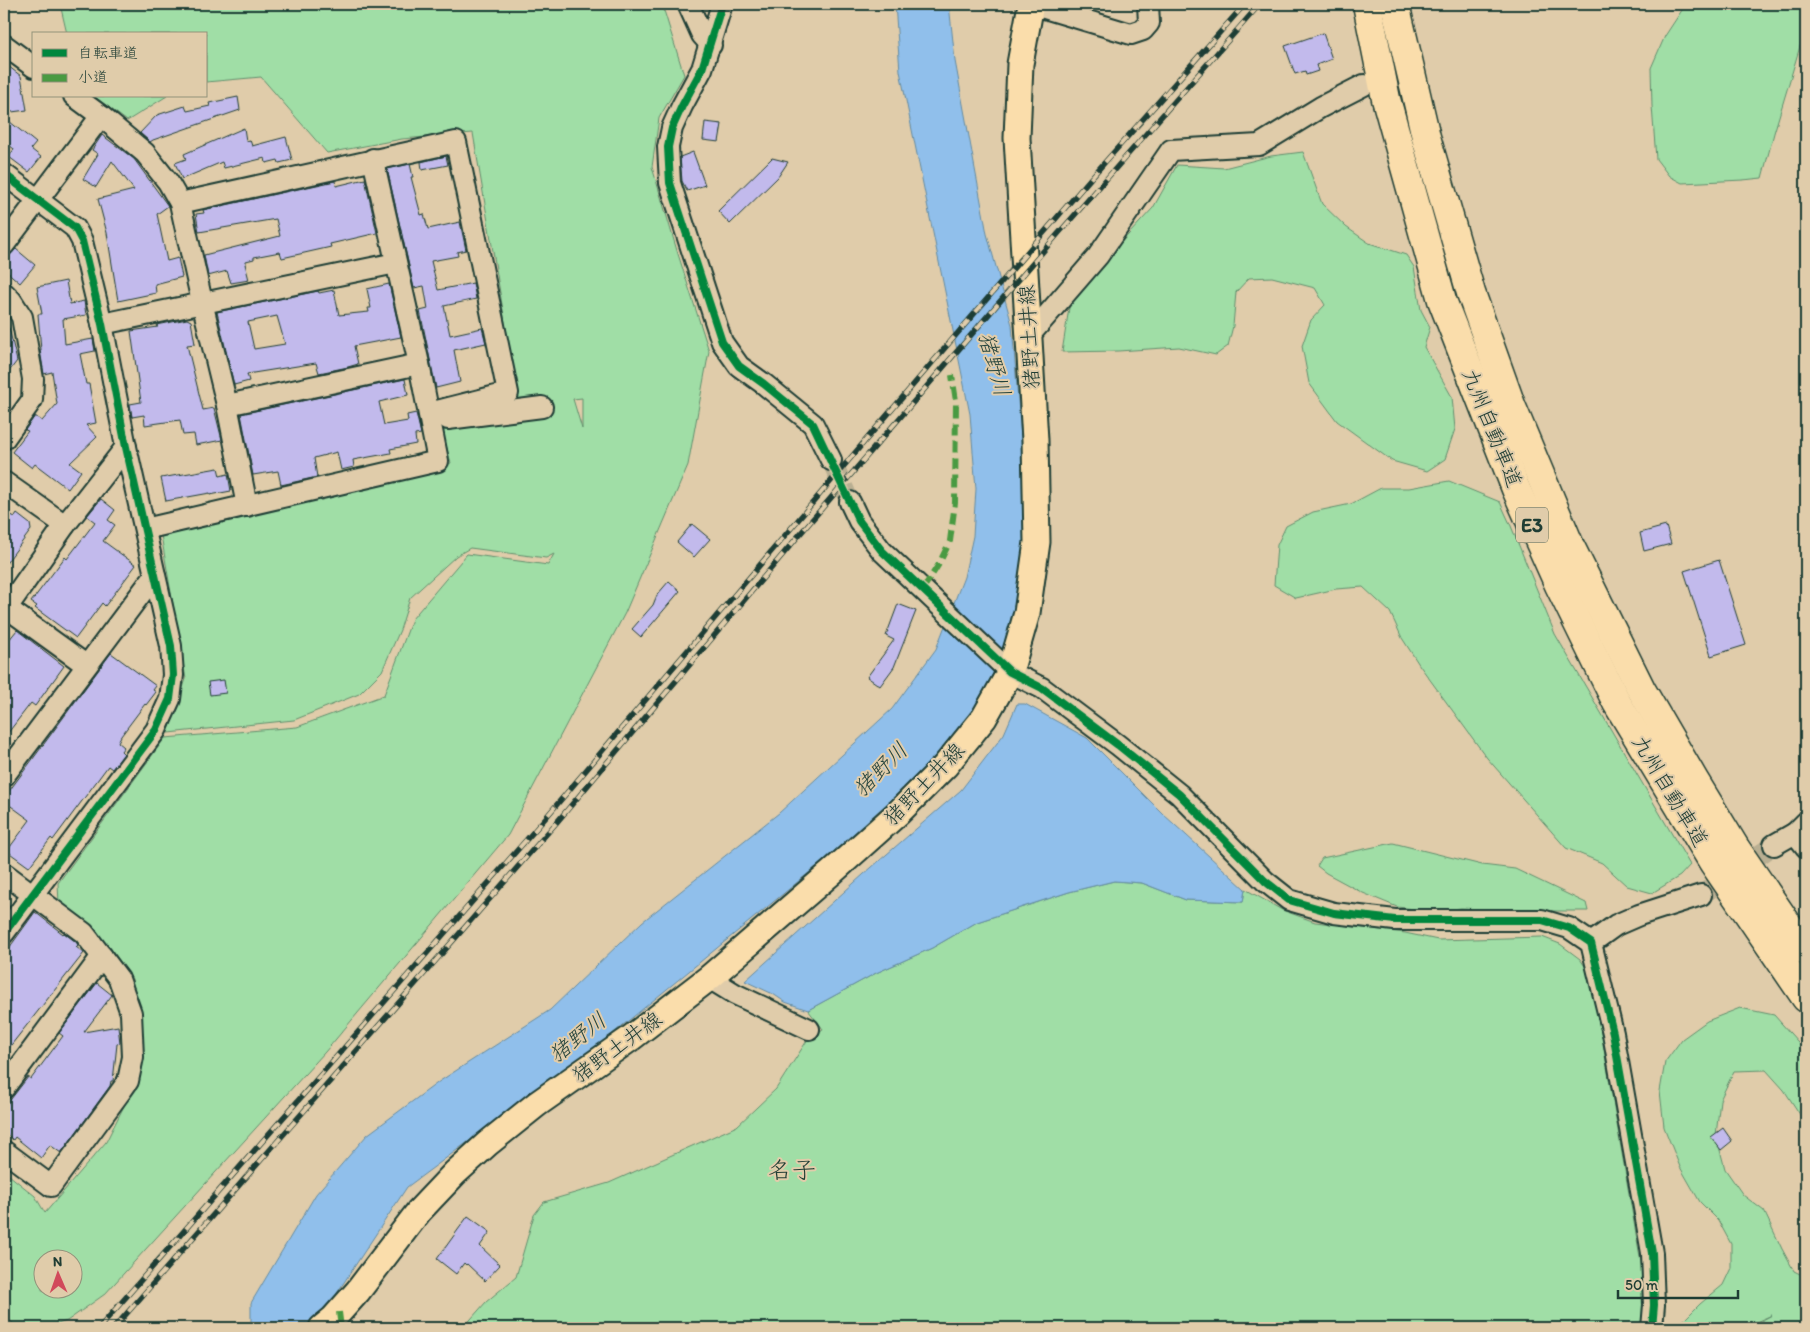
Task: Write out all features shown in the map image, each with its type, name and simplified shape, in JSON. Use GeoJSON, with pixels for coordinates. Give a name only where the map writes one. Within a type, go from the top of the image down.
{"type":"FeatureCollection","features":[{"type":"Feature","properties":{"kind":"highway","name":"九州自動車道"},"geometry":{"type":"LineString","coordinates":[[1367,4],[1386,99],[1442,300],[1516,489],[1559,585],[1617,703],[1713,862],[1806,998]]}},
{"type":"Feature","properties":{"kind":"highway","name":"九州自動車道"},"geometry":{"type":"LineString","coordinates":[[1395,4],[1426,137],[1471,293],[1510,405],[1570,546],[1641,689],[1694,780],[1736,849],[1806,951]]}},
{"type":"Feature","properties":{"kind":"main road","name":"猪野土井線"},"geometry":{"type":"LineString","coordinates":[[327,1324],[358,1291],[420,1211],[455,1173],[487,1144],[537,1104],[631,1038],[709,978],[898,813],[945,766],[984,718],[1003,665],[1027,613],[1037,542],[1030,336],[1017,138],[1020,64],[1031,4]]}},
{"type":"Feature","properties":{"kind":"street"},"geometry":{"type":"LineString","coordinates":[[688,4],[702,35],[711,45]]}},
{"type":"Feature","properties":{"kind":"street"},"geometry":{"type":"LineString","coordinates":[[722,4],[711,45],[702,69],[672,128],[668,147],[670,183],[722,342],[739,366],[814,424],[831,460]]}},
{"type":"Feature","properties":{"kind":"street"},"geometry":{"type":"LineString","coordinates":[[1031,4],[1131,34],[1143,30],[1149,23],[1148,4]]}},
{"type":"Feature","properties":{"kind":"street"},"geometry":{"type":"LineString","coordinates":[[4,45],[32,66]]}},
{"type":"Feature","properties":{"kind":"street"},"geometry":{"type":"LineString","coordinates":[[1030,336],[1098,256],[1171,150],[1259,145],[1321,107],[1364,85]]}},
{"type":"Feature","properties":{"kind":"street"},"geometry":{"type":"LineString","coordinates":[[77,98],[145,153],[168,182],[180,203],[227,405],[247,506]]}},
{"type":"Feature","properties":{"kind":"street"},"geometry":{"type":"LineString","coordinates":[[4,245],[101,116]]}},
{"type":"Feature","properties":{"kind":"street"},"geometry":{"type":"LineString","coordinates":[[180,203],[456,142],[508,393],[430,417]]}},
{"type":"Feature","properties":{"kind":"street"},"geometry":{"type":"LineString","coordinates":[[145,529],[438,461],[419,364],[373,159]]}},
{"type":"Feature","properties":{"kind":"street"},"geometry":{"type":"LineString","coordinates":[[4,174],[75,228],[82,240],[102,324],[126,447],[171,646],[173,675],[170,699],[156,730],[4,933]]}},
{"type":"Feature","properties":{"kind":"street"},"geometry":{"type":"LineString","coordinates":[[102,324],[396,262]]}},
{"type":"Feature","properties":{"kind":"street"},"geometry":{"type":"LineString","coordinates":[[4,293],[12,300],[22,317],[33,379],[32,400],[4,439]]}},
{"type":"Feature","properties":{"kind":"street"},"geometry":{"type":"LineString","coordinates":[[227,405],[419,364]]}},
{"type":"Feature","properties":{"kind":"street"},"geometry":{"type":"LineString","coordinates":[[430,417],[542,407]]}},
{"type":"Feature","properties":{"kind":"street"},"geometry":{"type":"LineString","coordinates":[[86,665],[6,610],[65,525],[126,447]]}},
{"type":"Feature","properties":{"kind":"street"},"geometry":{"type":"LineString","coordinates":[[4,482],[65,525]]}},
{"type":"Feature","properties":{"kind":"street"},"geometry":{"type":"LineString","coordinates":[[850,502],[859,521],[882,550],[1003,665],[1042,688],[1118,744],[1179,794],[1265,882],[1289,900],[1334,912],[1395,920],[1542,920],[1569,928],[1591,943],[1613,1033],[1652,1253],[1654,1305],[1652,1328]]}},
{"type":"Feature","properties":{"kind":"street"},"geometry":{"type":"LineString","coordinates":[[4,776],[155,575]]}},
{"type":"Feature","properties":{"kind":"street"},"geometry":{"type":"LineString","coordinates":[[1774,845],[1802,834]]}},
{"type":"Feature","properties":{"kind":"street"},"geometry":{"type":"LineString","coordinates":[[4,873],[84,932],[119,979],[131,1013],[133,1057],[128,1081],[52,1186],[4,1151]]}},
{"type":"Feature","properties":{"kind":"street"},"geometry":{"type":"LineString","coordinates":[[1591,943],[1616,925],[1701,895]]}},
{"type":"Feature","properties":{"kind":"street"},"geometry":{"type":"LineString","coordinates":[[4,1088],[102,956]]}},
{"type":"Feature","properties":{"kind":"street"},"geometry":{"type":"LineString","coordinates":[[709,978],[735,994],[809,1030]]}},
{"type":"Feature","properties":{"kind":"green space"},"geometry":{"type":"Polygon","coordinates":[[[60,4],[662,4],[684,75],[659,118],[652,167],[709,351],[688,465],[625,613],[508,835],[325,1052],[105,1294],[67,1321],[45,1328],[17,1328],[4,1313],[4,1171],[35,1196],[45,1213],[106,1142],[142,1070],[140,1019],[132,979],[115,954],[93,930],[59,904],[58,883],[165,738],[297,727],[384,695],[412,619],[467,554],[548,565],[554,554],[546,558],[470,548],[456,556],[410,598],[400,630],[382,671],[359,694],[294,720],[168,733],[186,679],[161,535],[451,463],[442,430],[520,421],[516,403],[533,398],[518,399],[473,133],[402,139],[327,153],[261,77],[208,82],[208,32],[67,32],[60,4]],[[582,398],[573,399],[582,429],[582,398]]]}},
{"type":"Feature","properties":{"kind":"green space"},"geometry":{"type":"Polygon","coordinates":[[[1686,4],[1803,4],[1804,33],[1762,178],[1682,183],[1669,176],[1656,159],[1651,68],[1665,36],[1686,4]]]}},
{"type":"Feature","properties":{"kind":"green space"},"geometry":{"type":"Polygon","coordinates":[[[97,98],[164,98],[127,121],[97,98]]]}},
{"type":"Feature","properties":{"kind":"green space"},"geometry":{"type":"Polygon","coordinates":[[[1303,152],[1322,204],[1346,227],[1369,243],[1406,255],[1414,267],[1421,310],[1430,327],[1424,347],[1452,397],[1455,429],[1445,459],[1427,471],[1392,461],[1337,421],[1309,383],[1302,346],[1311,320],[1325,305],[1315,288],[1272,277],[1249,278],[1236,292],[1233,326],[1228,346],[1216,355],[1179,347],[1062,352],[1069,308],[1079,288],[1153,208],[1177,165],[1224,168],[1271,156],[1303,152]]]}},
{"type":"Feature","properties":{"kind":"green space"},"geometry":{"type":"Polygon","coordinates":[[[1449,481],[1500,502],[1555,634],[1690,865],[1680,876],[1652,893],[1627,886],[1602,863],[1566,848],[1487,758],[1420,666],[1402,638],[1390,612],[1363,587],[1336,589],[1296,598],[1274,585],[1277,545],[1286,526],[1313,512],[1351,504],[1381,488],[1409,488],[1449,481]]]}},
{"type":"Feature","properties":{"kind":"green space"},"geometry":{"type":"Polygon","coordinates":[[[1393,843],[1482,865],[1515,869],[1586,903],[1588,911],[1461,908],[1433,911],[1397,907],[1363,893],[1317,866],[1322,858],[1393,843]]]}},
{"type":"Feature","properties":{"kind":"green space"},"geometry":{"type":"Polygon","coordinates":[[[1114,881],[1142,883],[1186,900],[1243,902],[1245,889],[1282,910],[1315,922],[1405,933],[1438,940],[1542,937],[1560,944],[1580,959],[1591,975],[1643,1274],[1642,1328],[463,1328],[486,1302],[516,1277],[534,1215],[544,1202],[609,1183],[737,1126],[776,1089],[808,1039],[823,1029],[808,1010],[876,973],[932,948],[977,922],[1069,892],[1114,881]]]}},
{"type":"Feature","properties":{"kind":"green space"},"geometry":{"type":"Polygon","coordinates":[[[1740,1008],[1774,1015],[1806,1051],[1806,1115],[1801,1116],[1784,1090],[1766,1070],[1734,1071],[1720,1100],[1716,1135],[1725,1169],[1743,1195],[1764,1211],[1794,1271],[1806,1277],[1806,1328],[1748,1328],[1772,1315],[1742,1328],[1678,1328],[1700,1304],[1723,1285],[1731,1268],[1731,1244],[1718,1220],[1700,1202],[1680,1167],[1664,1127],[1660,1091],[1665,1062],[1682,1039],[1707,1021],[1740,1008]]]}},
{"type":"Feature","properties":{"kind":"water","name":"猪野川"},"geometry":{"type":"Polygon","coordinates":[[[895,4],[949,4],[955,61],[987,234],[1012,325],[1025,488],[1026,559],[1006,638],[992,676],[977,704],[924,770],[822,862],[600,1044],[407,1187],[337,1293],[337,1328],[251,1328],[251,1303],[316,1194],[367,1135],[440,1081],[550,1010],[642,922],[779,813],[892,709],[936,649],[964,577],[973,536],[976,489],[970,414],[900,71],[895,4]]]}},
{"type":"Feature","properties":{"kind":"water"},"geometry":{"type":"Polygon","coordinates":[[[1017,704],[1025,704],[1087,738],[1163,814],[1245,889],[1243,902],[1186,900],[1142,883],[1114,881],[1069,892],[977,922],[932,948],[876,973],[808,1010],[785,1002],[773,994],[745,981],[961,790],[1004,734],[1017,704]]]}},
{"type":"Feature","properties":{"kind":"building"},"geometry":{"type":"Polygon","coordinates":[[[1323,33],[1332,59],[1316,65],[1318,71],[1306,75],[1305,71],[1295,74],[1285,46],[1323,33]]]}},
{"type":"Feature","properties":{"kind":"building"},"geometry":{"type":"Polygon","coordinates":[[[4,63],[21,76],[27,110],[4,113],[4,63]]]}},
{"type":"Feature","properties":{"kind":"building"},"geometry":{"type":"Polygon","coordinates":[[[238,97],[240,110],[150,142],[140,133],[157,115],[185,106],[187,111],[210,106],[209,103],[238,97]]]}},
{"type":"Feature","properties":{"kind":"building"},"geometry":{"type":"Polygon","coordinates":[[[4,117],[36,143],[31,149],[41,157],[29,172],[9,157],[14,149],[4,141],[4,117]]]}},
{"type":"Feature","properties":{"kind":"building"},"geometry":{"type":"Polygon","coordinates":[[[705,122],[722,124],[719,142],[703,140],[705,122]]]}},
{"type":"Feature","properties":{"kind":"building"},"geometry":{"type":"Polygon","coordinates":[[[244,128],[246,141],[250,140],[252,146],[286,137],[292,160],[279,163],[278,160],[266,163],[265,158],[224,168],[222,162],[182,179],[175,163],[186,159],[184,154],[244,128]]]}},
{"type":"Feature","properties":{"kind":"building"},"geometry":{"type":"Polygon","coordinates":[[[102,135],[134,159],[168,206],[157,214],[167,261],[178,258],[182,277],[155,284],[156,293],[118,301],[107,233],[98,199],[134,190],[112,161],[96,187],[83,179],[98,154],[92,150],[102,135]]]}},
{"type":"Feature","properties":{"kind":"building"},"geometry":{"type":"Polygon","coordinates":[[[693,152],[705,185],[687,191],[682,181],[680,157],[693,152]]]}},
{"type":"Feature","properties":{"kind":"building"},"geometry":{"type":"Polygon","coordinates":[[[446,156],[448,165],[422,170],[421,162],[446,156]]]}},
{"type":"Feature","properties":{"kind":"building"},"geometry":{"type":"Polygon","coordinates":[[[772,158],[788,162],[778,177],[730,224],[718,211],[772,158]]]}},
{"type":"Feature","properties":{"kind":"building"},"geometry":{"type":"Polygon","coordinates":[[[410,164],[413,177],[411,177],[421,215],[424,214],[428,229],[460,222],[466,250],[457,252],[458,256],[431,261],[438,290],[473,283],[476,299],[444,306],[450,335],[482,328],[486,343],[454,350],[460,382],[436,388],[420,311],[428,309],[424,286],[414,288],[387,169],[410,164]]]}},
{"type":"Feature","properties":{"kind":"building"},"geometry":{"type":"Polygon","coordinates":[[[365,179],[377,233],[330,244],[331,247],[282,258],[280,252],[254,257],[254,259],[246,261],[245,264],[249,280],[231,283],[227,271],[208,276],[204,255],[280,236],[276,219],[199,232],[196,214],[204,213],[203,210],[335,181],[336,186],[365,179]]]}},
{"type":"Feature","properties":{"kind":"building"},"geometry":{"type":"Polygon","coordinates":[[[16,249],[35,265],[20,283],[4,269],[4,257],[9,256],[16,249]]]}},
{"type":"Feature","properties":{"kind":"building"},"geometry":{"type":"Polygon","coordinates":[[[66,281],[70,304],[84,301],[86,315],[63,319],[65,344],[93,339],[95,351],[80,354],[86,384],[89,384],[96,423],[86,425],[97,437],[70,463],[81,471],[68,489],[35,464],[32,468],[12,452],[28,431],[25,430],[35,416],[42,421],[57,404],[52,372],[44,374],[40,350],[38,314],[42,314],[37,287],[66,281]]]}},
{"type":"Feature","properties":{"kind":"building"},"geometry":{"type":"Polygon","coordinates":[[[389,284],[401,337],[354,346],[358,364],[348,367],[319,373],[316,363],[247,374],[249,381],[234,385],[217,312],[318,291],[319,293],[334,290],[339,315],[369,312],[368,308],[371,308],[367,289],[389,284]],[[277,316],[248,322],[254,349],[285,344],[277,316]]]}},
{"type":"Feature","properties":{"kind":"building"},"geometry":{"type":"Polygon","coordinates":[[[187,319],[191,321],[195,344],[187,345],[203,410],[214,408],[222,440],[196,445],[194,434],[183,435],[180,420],[145,425],[144,415],[132,417],[130,404],[141,402],[131,331],[158,327],[157,325],[187,319]]]}},
{"type":"Feature","properties":{"kind":"building"},"geometry":{"type":"Polygon","coordinates":[[[4,328],[9,328],[17,361],[4,378],[4,328]]]}},
{"type":"Feature","properties":{"kind":"building"},"geometry":{"type":"Polygon","coordinates":[[[405,379],[408,395],[379,402],[384,425],[408,421],[407,415],[416,413],[421,434],[415,435],[416,444],[390,449],[391,453],[353,460],[354,467],[341,470],[337,452],[314,458],[317,477],[281,485],[278,471],[253,475],[241,414],[405,379]]]}},
{"type":"Feature","properties":{"kind":"building"},"geometry":{"type":"Polygon","coordinates":[[[218,468],[220,476],[228,474],[231,491],[166,501],[161,478],[218,468]]]}},
{"type":"Feature","properties":{"kind":"building"},"geometry":{"type":"Polygon","coordinates":[[[101,499],[115,510],[108,520],[115,525],[103,541],[136,565],[105,606],[102,603],[76,638],[35,608],[37,606],[31,602],[65,557],[67,559],[95,522],[87,516],[101,499]]]}},
{"type":"Feature","properties":{"kind":"building"},"geometry":{"type":"Polygon","coordinates":[[[17,514],[30,524],[31,530],[4,566],[4,525],[11,515],[15,517],[17,514]]]}},
{"type":"Feature","properties":{"kind":"building"},"geometry":{"type":"Polygon","coordinates":[[[692,524],[710,539],[694,557],[677,542],[692,524]]]}},
{"type":"Feature","properties":{"kind":"building"},"geometry":{"type":"Polygon","coordinates":[[[1666,526],[1671,544],[1644,551],[1640,533],[1666,526]]]}},
{"type":"Feature","properties":{"kind":"building"},"geometry":{"type":"Polygon","coordinates":[[[1719,560],[1746,645],[1711,656],[1684,571],[1719,560]]]}},
{"type":"Feature","properties":{"kind":"building"},"geometry":{"type":"Polygon","coordinates":[[[669,581],[680,591],[641,637],[632,629],[653,605],[657,595],[669,581]]]}},
{"type":"Feature","properties":{"kind":"building"},"geometry":{"type":"Polygon","coordinates":[[[898,604],[916,611],[894,667],[880,686],[867,677],[894,640],[886,636],[898,604]]]}},
{"type":"Feature","properties":{"kind":"building"},"geometry":{"type":"Polygon","coordinates":[[[17,630],[64,666],[35,706],[31,703],[4,738],[4,646],[17,630]]]}},
{"type":"Feature","properties":{"kind":"building"},"geometry":{"type":"Polygon","coordinates":[[[111,653],[156,686],[153,690],[156,692],[121,736],[118,742],[124,747],[121,751],[124,754],[112,769],[108,766],[53,840],[51,838],[29,867],[7,851],[30,820],[4,801],[4,798],[111,653]]]}},
{"type":"Feature","properties":{"kind":"building"},"geometry":{"type":"Polygon","coordinates":[[[224,680],[226,693],[210,695],[208,682],[224,680]]]}},
{"type":"Feature","properties":{"kind":"building"},"geometry":{"type":"Polygon","coordinates":[[[35,912],[76,942],[78,945],[76,947],[84,953],[4,1054],[4,955],[35,912]]]}},
{"type":"Feature","properties":{"kind":"building"},"geometry":{"type":"Polygon","coordinates":[[[97,983],[112,995],[84,1032],[118,1026],[120,1043],[117,1044],[113,1081],[111,1081],[110,1086],[61,1153],[50,1145],[41,1158],[15,1137],[13,1140],[4,1132],[4,1108],[28,1077],[31,1079],[63,1036],[59,1033],[97,983]]]}},
{"type":"Feature","properties":{"kind":"building"},"geometry":{"type":"Polygon","coordinates":[[[1723,1128],[1732,1141],[1721,1150],[1711,1137],[1723,1128]]]}},
{"type":"Feature","properties":{"kind":"building"},"geometry":{"type":"Polygon","coordinates":[[[468,1216],[490,1232],[480,1246],[500,1265],[485,1281],[467,1264],[464,1263],[456,1274],[437,1259],[468,1216]]]}},
{"type":"Feature","properties":{"kind":"tunnel"},"geometry":{"type":"LineString","coordinates":[[831,460],[850,502]]}},
{"type":"Feature","properties":{"kind":"tunnel"},"geometry":{"type":"LineString","coordinates":[[1701,895],[1774,845]]}},
{"type":"Feature","properties":{"kind":"railway"},"geometry":{"type":"LineString","coordinates":[[99,1328],[548,815],[1090,179],[1245,4]]}},
{"type":"Feature","properties":{"kind":"railway"},"geometry":{"type":"LineString","coordinates":[[114,1328],[557,822],[811,521],[1058,234],[1260,4]]}},
{"type":"Feature","properties":{"kind":"marked path"},"geometry":{"type":"LineString","coordinates":[[923,589],[939,564],[950,541],[955,503],[956,401],[952,375]]}},
{"type":"Feature","properties":{"kind":"marked path"},"geometry":{"type":"LineString","coordinates":[[339,1312],[341,1328]]}},
{"type":"Feature","properties":{"kind":"cycle path"},"geometry":{"type":"LineString","coordinates":[[722,4],[702,69],[672,128],[668,147],[670,183],[722,342],[739,366],[813,424],[859,521],[882,551],[1010,672],[1042,688],[1179,794],[1265,881],[1289,900],[1334,913],[1395,920],[1542,920],[1569,928],[1591,943],[1613,1033],[1652,1253],[1654,1305],[1652,1328]]}},
{"type":"Feature","properties":{"kind":"cycle path"},"geometry":{"type":"LineString","coordinates":[[4,174],[75,228],[82,241],[102,324],[126,447],[171,646],[173,675],[170,699],[156,730],[4,933]]}},
{"type":"Feature","properties":{"kind":"district","name":"名子"},"geometry":{"type":"Point","coordinates":[792,1170]}}]}
